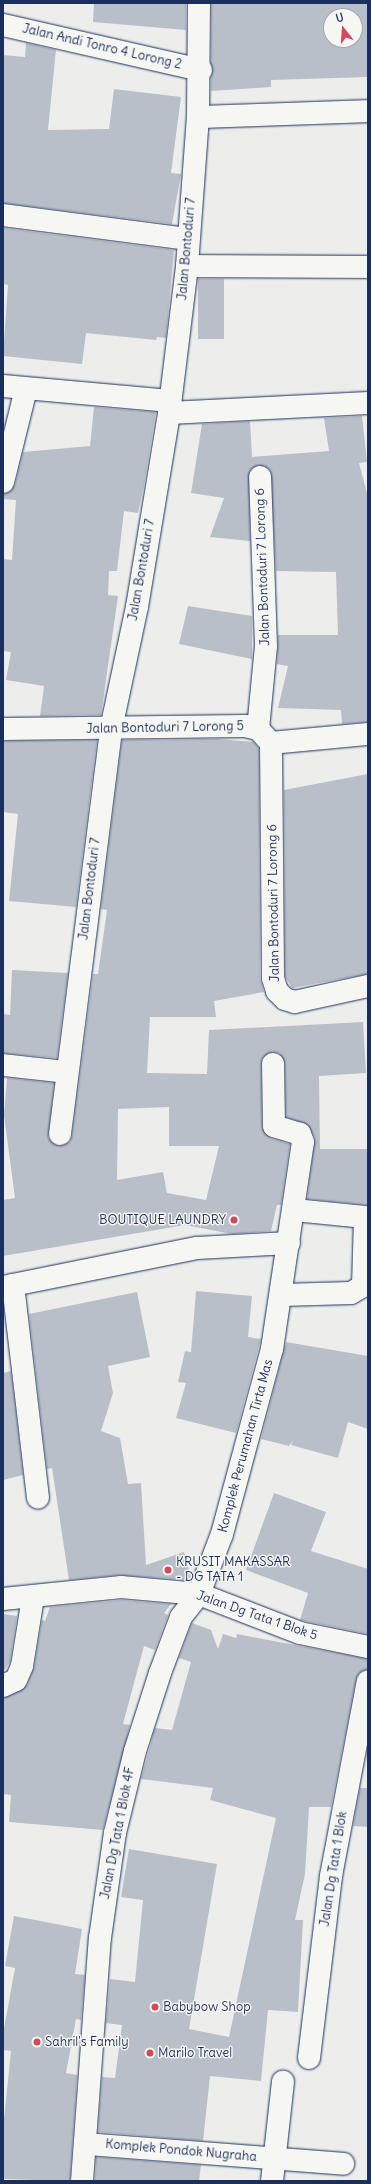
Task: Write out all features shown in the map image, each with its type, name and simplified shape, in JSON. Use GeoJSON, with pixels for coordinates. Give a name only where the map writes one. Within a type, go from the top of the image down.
{"type":"FeatureCollection","features":[{"type":"Feature","properties":{"kind":"street","name":"Jalan Bontoduri 7"},"geometry":{"type":"LineString","coordinates":[[60,1134],[66,1072],[111,729],[136,607],[169,407],[187,266],[186,239],[201,70],[199,3]]}},
{"type":"Feature","properties":{"kind":"street","name":"Jalan Andi Tonro 4 Lorong 2"},"geometry":{"type":"LineString","coordinates":[[3,25],[201,70]]}},
{"type":"Feature","properties":{"kind":"street"},"geometry":{"type":"LineString","coordinates":[[198,117],[368,111]]}},
{"type":"Feature","properties":{"kind":"street"},"geometry":{"type":"LineString","coordinates":[[3,215],[186,239]]}},
{"type":"Feature","properties":{"kind":"street"},"geometry":{"type":"LineString","coordinates":[[187,266],[368,267]]}},
{"type":"Feature","properties":{"kind":"street"},"geometry":{"type":"LineString","coordinates":[[3,386],[169,407],[368,403]]}},
{"type":"Feature","properties":{"kind":"street"},"geometry":{"type":"LineString","coordinates":[[3,482],[26,389]]}},
{"type":"Feature","properties":{"kind":"street","name":"Jalan Bontoduri 7 Lorong 6"},"geometry":{"type":"LineString","coordinates":[[260,477],[266,646],[264,736],[273,978],[276,991],[284,999],[295,1002],[368,986]]}},
{"type":"Feature","properties":{"kind":"street","name":"Jalan Bontoduri 7 Lorong 5"},"geometry":{"type":"LineString","coordinates":[[3,729],[111,729],[245,726],[264,736],[368,734]]}},
{"type":"Feature","properties":{"kind":"street","name":"Komplek Perumahan Tirta Mas"},"geometry":{"type":"LineString","coordinates":[[199,1594],[222,1534],[250,1440],[282,1295],[288,1243],[294,1210],[302,1136],[274,1126],[273,1064]]}},
{"type":"Feature","properties":{"kind":"street"},"geometry":{"type":"LineString","coordinates":[[3,1065],[66,1072]]}},
{"type":"Feature","properties":{"kind":"street"},"geometry":{"type":"LineString","coordinates":[[282,1295],[351,1293],[363,1286],[365,1217],[294,1210]]}},
{"type":"Feature","properties":{"kind":"street"},"geometry":{"type":"LineString","coordinates":[[38,1498],[8,1286],[197,1248],[288,1243]]}},
{"type":"Feature","properties":{"kind":"street","name":"Jalan Dg Tata 1 Blok 5"},"geometry":{"type":"LineString","coordinates":[[3,1599],[121,1587],[199,1594],[300,1633],[368,1647]]}},
{"type":"Feature","properties":{"kind":"street","name":"Jalan Dg Tata 1 Blok 4F"},"geometry":{"type":"LineString","coordinates":[[82,2181],[86,2144],[100,1938],[115,1833],[135,1750],[160,1673],[181,1617],[199,1594]]}},
{"type":"Feature","properties":{"kind":"street"},"geometry":{"type":"LineString","coordinates":[[3,1686],[16,1680],[22,1666],[33,1597]]}},
{"type":"Feature","properties":{"kind":"street","name":"Jalan Dg Tata 1 Blok"},"geometry":{"type":"LineString","coordinates":[[309,2058],[331,1876],[368,1681]]}},
{"type":"Feature","properties":{"kind":"street","name":"Komplek Pondok Nugraha"},"geometry":{"type":"LineString","coordinates":[[272,2181],[282,2082]]}},
{"type":"Feature","properties":{"kind":"street","name":"Komplek Pondok Nugraha"},"geometry":{"type":"LineString","coordinates":[[86,2144],[343,2164]]}},
{"type":"Feature","properties":{"kind":"building"},"geometry":{"type":"Polygon","coordinates":[[[94,3],[186,3],[186,30],[93,22],[94,3]]]}},
{"type":"Feature","properties":{"kind":"building"},"geometry":{"type":"Polygon","coordinates":[[[211,3],[368,3],[368,77],[271,80],[271,87],[211,91],[211,3]]]}},
{"type":"Feature","properties":{"kind":"building"},"geometry":{"type":"Polygon","coordinates":[[[26,43],[56,50],[48,130],[109,129],[114,89],[181,97],[171,173],[181,174],[172,224],[3,203],[3,55],[25,57],[26,43]]]}},
{"type":"Feature","properties":{"kind":"building"},"geometry":{"type":"Polygon","coordinates":[[[3,228],[174,250],[166,338],[157,337],[156,340],[86,333],[82,364],[3,356],[8,285],[3,284],[3,228]]]}},
{"type":"Feature","properties":{"kind":"building"},"geometry":{"type":"Polygon","coordinates":[[[198,279],[224,279],[224,339],[198,339],[198,279]]]}},
{"type":"Feature","properties":{"kind":"building"},"geometry":{"type":"Polygon","coordinates":[[[94,407],[156,412],[144,485],[138,513],[124,511],[117,571],[109,571],[108,595],[118,596],[101,715],[40,716],[44,686],[6,680],[11,652],[3,651],[3,559],[12,560],[16,500],[3,499],[3,494],[15,485],[23,452],[90,446],[94,407]]]}},
{"type":"Feature","properties":{"kind":"building"},"geometry":{"type":"Polygon","coordinates":[[[362,416],[367,462],[359,463],[368,497],[368,722],[342,724],[341,710],[278,708],[288,666],[277,664],[278,635],[338,635],[336,572],[276,571],[270,470],[259,465],[249,472],[250,541],[210,537],[224,498],[191,493],[202,424],[250,421],[252,457],[329,451],[324,418],[362,416]]]}},
{"type":"Feature","properties":{"kind":"building"},"geometry":{"type":"Polygon","coordinates":[[[188,606],[252,616],[252,659],[179,644],[188,606]]]}},
{"type":"Feature","properties":{"kind":"building"},"geometry":{"type":"Polygon","coordinates":[[[218,739],[253,742],[259,748],[260,978],[264,992],[214,1001],[216,1017],[150,1017],[147,1073],[207,1074],[209,1030],[363,1022],[366,1073],[319,1076],[320,1149],[368,1149],[368,1205],[307,1199],[315,1138],[308,1125],[286,1117],[285,1063],[279,1053],[272,1052],[262,1058],[261,1064],[262,1127],[270,1138],[290,1144],[281,1205],[277,1205],[271,1231],[232,1234],[185,1225],[3,1256],[3,1200],[15,1198],[4,1115],[7,1078],[54,1083],[48,1138],[59,1146],[70,1142],[72,1136],[93,974],[98,974],[107,910],[101,909],[122,740],[218,739]],[[169,1107],[118,1109],[117,1180],[163,1172],[167,1193],[206,1200],[219,1146],[169,1146],[169,1107]]]}},
{"type":"Feature","properties":{"kind":"building"},"geometry":{"type":"Polygon","coordinates":[[[97,740],[76,907],[9,901],[18,814],[3,812],[3,741],[97,740]]]}},
{"type":"Feature","properties":{"kind":"building"},"geometry":{"type":"Polygon","coordinates":[[[368,774],[368,974],[292,988],[285,976],[284,790],[368,774]]]}},
{"type":"Feature","properties":{"kind":"building"},"geometry":{"type":"Polygon","coordinates":[[[12,970],[68,973],[57,1058],[3,1053],[3,1014],[10,1015],[12,970]]]}},
{"type":"Feature","properties":{"kind":"building"},"geometry":{"type":"Polygon","coordinates":[[[196,1291],[252,1296],[248,1337],[261,1339],[236,1433],[176,1418],[186,1383],[178,1382],[185,1351],[191,1352],[196,1291]]]}},
{"type":"Feature","properties":{"kind":"building"},"geometry":{"type":"Polygon","coordinates":[[[137,1292],[150,1357],[108,1366],[113,1393],[101,1431],[120,1438],[128,1484],[141,1483],[146,1565],[184,1552],[191,1577],[188,1580],[120,1575],[69,1580],[52,1468],[47,1469],[29,1314],[137,1292]]]}},
{"type":"Feature","properties":{"kind":"building"},"geometry":{"type":"Polygon","coordinates":[[[286,1342],[368,1356],[368,1429],[348,1422],[338,1458],[291,1445],[293,1440],[289,1446],[261,1439],[286,1342]]]}},
{"type":"Feature","properties":{"kind":"building"},"geometry":{"type":"Polygon","coordinates":[[[11,1371],[23,1475],[3,1480],[3,1373],[11,1371]]]}},
{"type":"Feature","properties":{"kind":"building"},"geometry":{"type":"Polygon","coordinates":[[[274,1493],[326,1512],[311,1551],[368,1569],[368,1634],[300,1620],[308,1593],[246,1570],[274,1493]]]}},
{"type":"Feature","properties":{"kind":"building"},"geometry":{"type":"Polygon","coordinates":[[[121,1600],[171,1604],[164,1613],[168,1615],[155,1650],[144,1646],[123,1724],[130,1725],[103,1830],[9,1822],[11,1795],[3,1794],[3,1698],[27,1685],[34,1668],[42,1620],[45,1621],[50,1607],[121,1600]]]}},
{"type":"Feature","properties":{"kind":"building"},"geometry":{"type":"Polygon","coordinates":[[[3,1614],[17,1616],[10,1662],[3,1672],[3,1614]]]}},
{"type":"Feature","properties":{"kind":"building"},"geometry":{"type":"Polygon","coordinates":[[[192,1623],[211,1630],[218,1649],[223,1634],[236,1638],[237,1634],[368,1659],[368,1669],[359,1673],[356,1679],[331,1807],[309,1807],[305,1874],[295,1920],[303,1920],[298,2012],[268,2010],[261,2081],[210,2076],[203,2141],[98,2132],[102,2077],[115,2078],[122,2025],[106,2023],[110,1979],[135,1982],[143,1900],[121,1897],[129,1849],[217,1864],[189,2029],[229,2037],[276,1818],[210,1800],[213,1788],[141,1779],[155,1728],[172,1730],[191,1662],[179,1658],[192,1623]]]}},
{"type":"Feature","properties":{"kind":"building"},"geometry":{"type":"Polygon","coordinates":[[[360,1788],[368,1788],[368,1827],[353,1826],[360,1788]]]}},
{"type":"Feature","properties":{"kind":"building"},"geometry":{"type":"Polygon","coordinates":[[[14,1916],[82,1929],[75,1974],[85,1975],[81,2020],[76,2019],[66,2073],[77,2075],[70,2181],[3,2179],[3,2129],[11,2051],[3,2050],[3,2034],[15,1968],[5,1966],[14,1916]]]}},
{"type":"Feature","properties":{"kind":"building"},"geometry":{"type":"Polygon","coordinates":[[[96,2157],[201,2165],[199,2181],[95,2181],[96,2157]]]}},
{"type":"Feature","properties":{"kind":"place","name":"BOUTIQUE LAUNDRY"},"geometry":{"type":"Point","coordinates":[234,1220]}},
{"type":"Feature","properties":{"kind":"place","name":"KRUSIT MAKASSAR - DG TATA 1"},"geometry":{"type":"Point","coordinates":[168,1570]}},
{"type":"Feature","properties":{"kind":"place","name":"Babybow Shop"},"geometry":{"type":"Point","coordinates":[155,2007]}},
{"type":"Feature","properties":{"kind":"place","name":"Sahril's Family"},"geometry":{"type":"Point","coordinates":[37,2042]}},
{"type":"Feature","properties":{"kind":"place","name":"Marilo Travel"},"geometry":{"type":"Point","coordinates":[150,2053]}}]}
